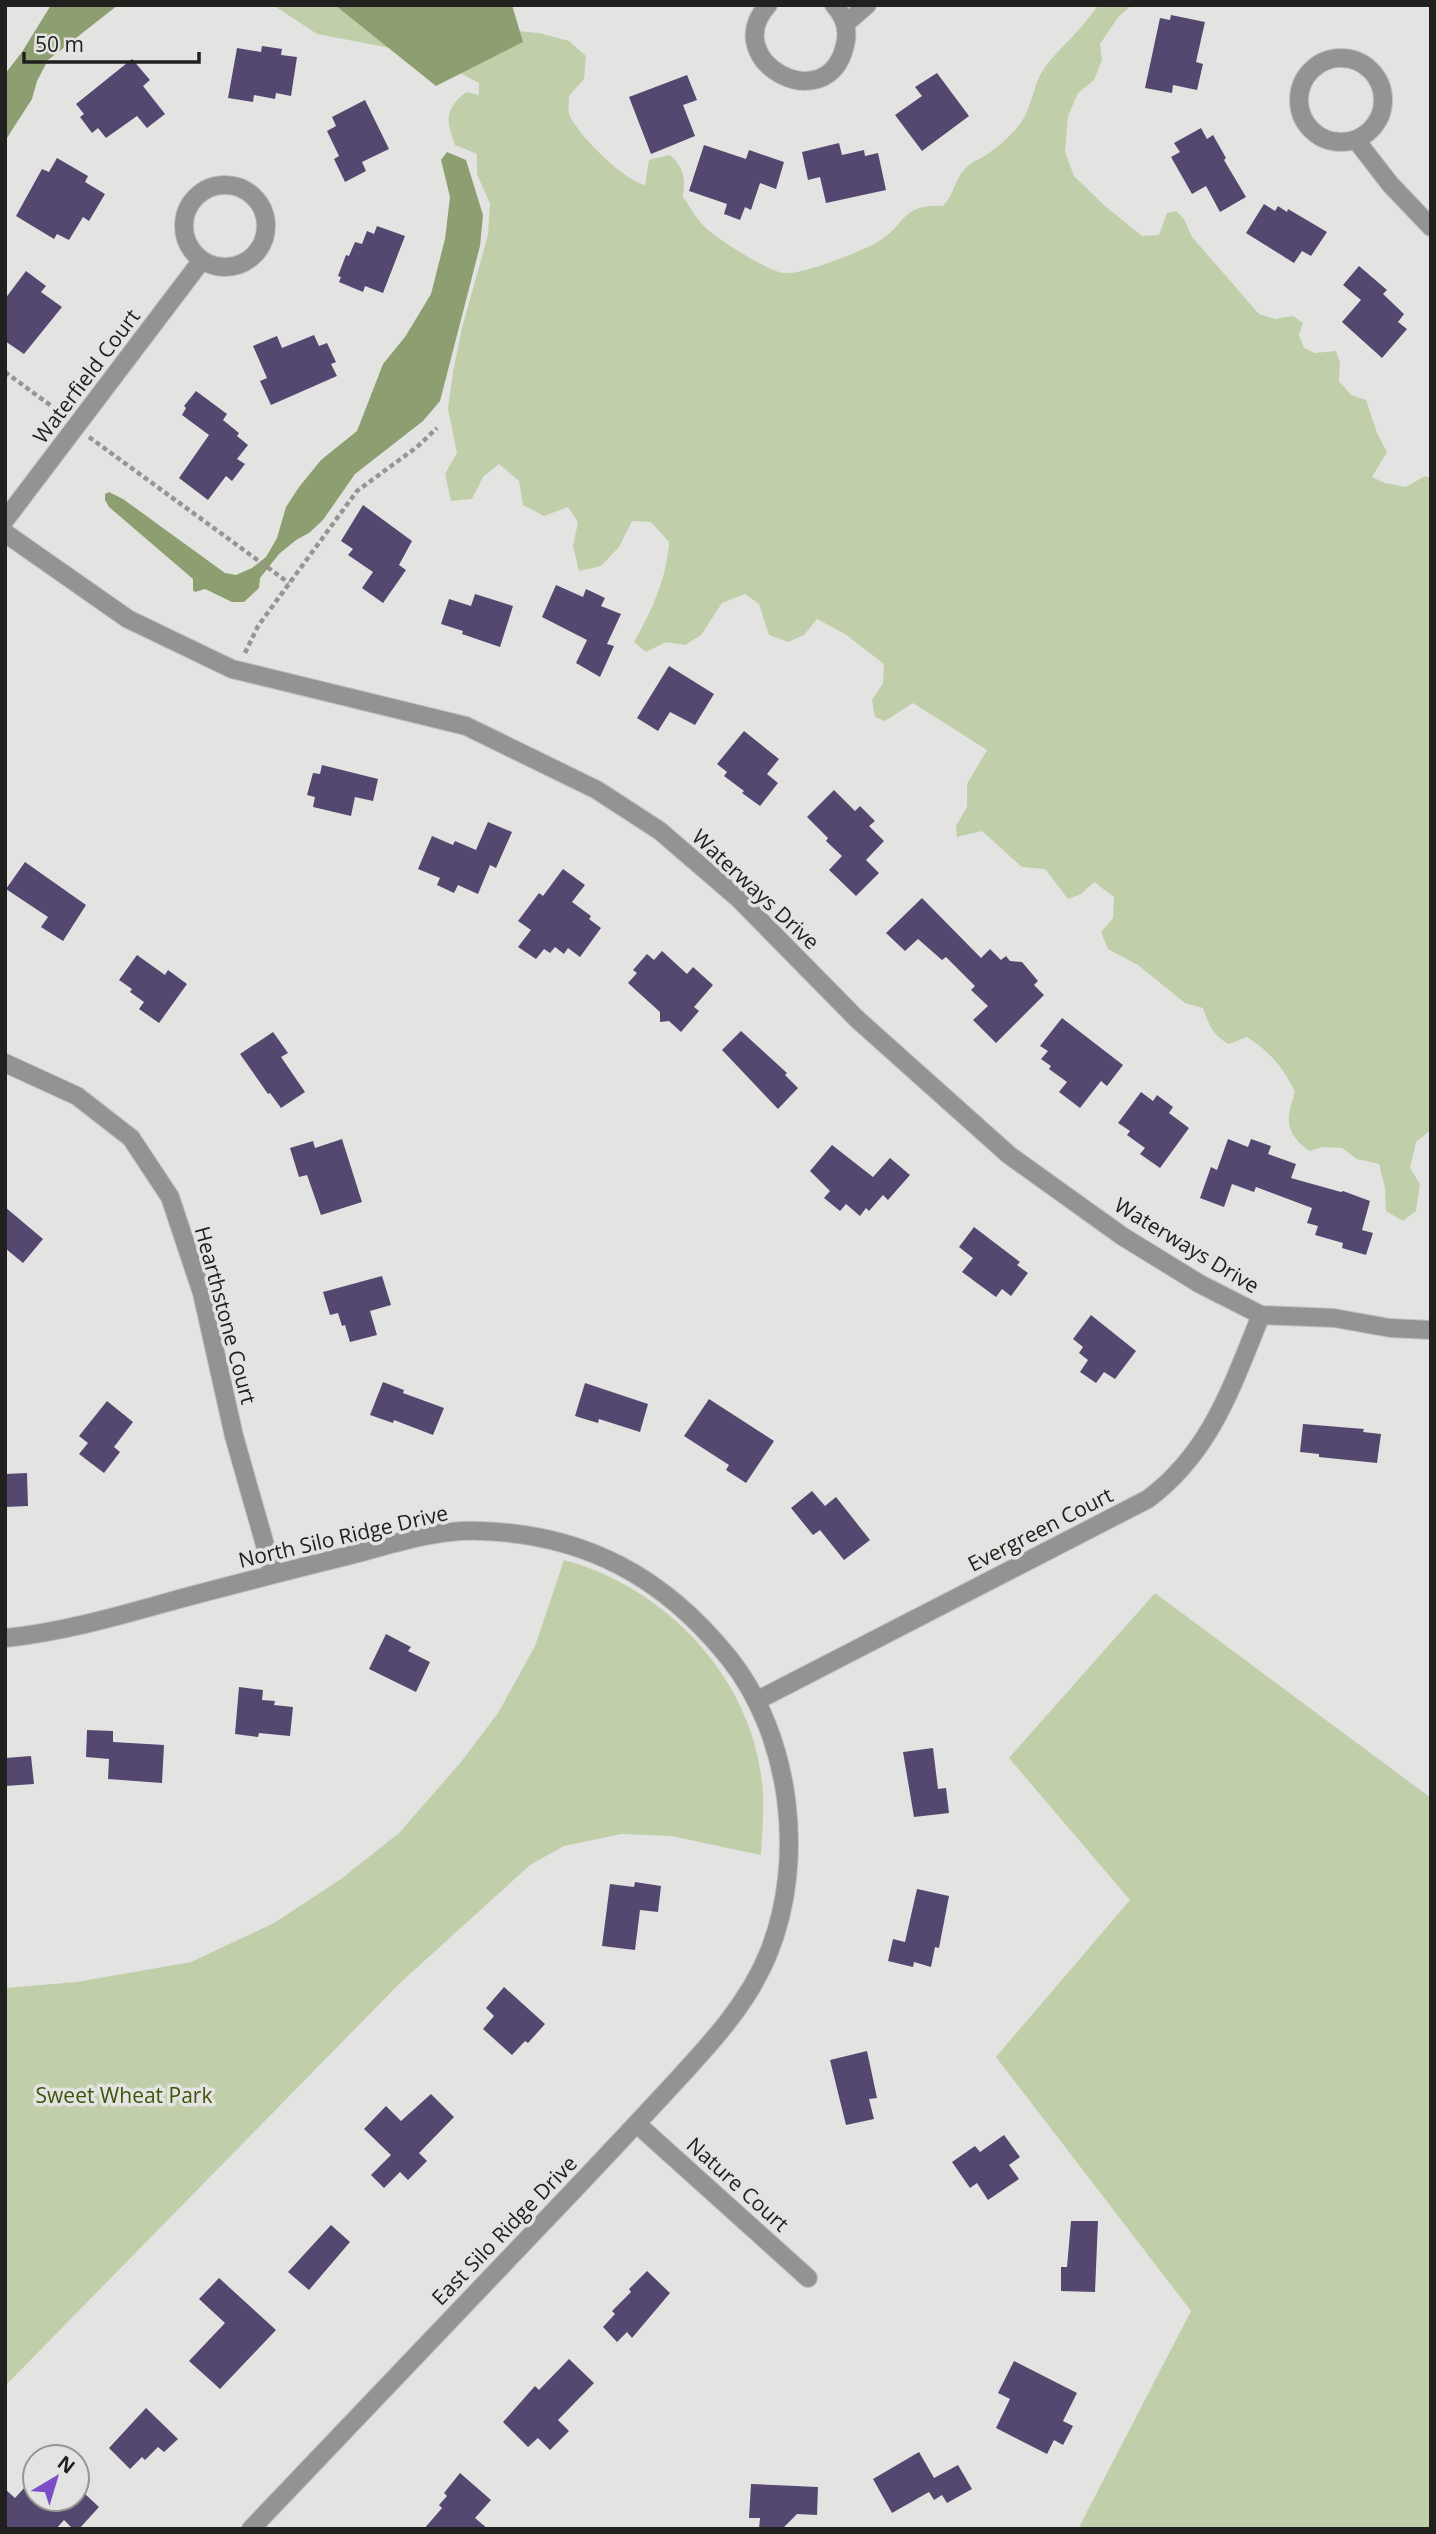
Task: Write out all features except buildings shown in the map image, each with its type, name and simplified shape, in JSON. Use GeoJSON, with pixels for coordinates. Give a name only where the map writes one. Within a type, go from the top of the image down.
{"type":"FeatureCollection","features":[{"type":"Feature","properties":{"kind":"street"},"geometry":{"type":"LineString","coordinates":[[768,5],[757,25],[756,40],[760,55],[774,72],[795,81],[810,81],[824,75],[836,66],[843,54],[847,39],[845,24],[834,5]]}},
{"type":"Feature","properties":{"kind":"street"},"geometry":{"type":"LineString","coordinates":[[845,24],[867,5]]}},
{"type":"Feature","properties":{"kind":"street"},"geometry":{"type":"LineString","coordinates":[[1332,58],[1360,61],[1371,69],[1379,80],[1383,108],[1378,121],[1356,140],[1328,140],[1315,134],[1305,123],[1300,110],[1298,96],[1309,71],[1332,58]]}},
{"type":"Feature","properties":{"kind":"street"},"geometry":{"type":"LineString","coordinates":[[1356,140],[1391,184],[1431,227]]}},
{"type":"Feature","properties":{"kind":"street"},"geometry":{"type":"LineString","coordinates":[[216,185],[243,188],[254,195],[262,206],[266,232],[262,245],[254,256],[242,264],[229,267],[215,266],[202,260],[192,251],[184,224],[194,199],[204,190],[216,185]]}},
{"type":"Feature","properties":{"kind":"street","name":"Waterfield Court"},"geometry":{"type":"LineString","coordinates":[[5,520],[202,260]]}},
{"type":"Feature","properties":{"kind":"street","name":"Waterways Drive"},"geometry":{"type":"LineString","coordinates":[[5,533],[128,619],[239,670],[466,726],[606,796],[660,831],[739,899],[857,1019],[1009,1155],[1130,1241],[1200,1284],[1261,1315],[1334,1318],[1390,1328],[1431,1330]]}},
{"type":"Feature","properties":{"kind":"street","name":"Hearthstone Court"},"geometry":{"type":"LineString","coordinates":[[5,1063],[77,1096],[131,1138],[170,1197],[202,1293],[234,1436],[273,1573]]}},
{"type":"Feature","properties":{"kind":"street","name":"Evergreen Court"},"geometry":{"type":"LineString","coordinates":[[758,1700],[1148,1499],[1164,1487],[1193,1457],[1224,1406],[1261,1315]]}},
{"type":"Feature","properties":{"kind":"street","name":"North Silo Ridge Drive"},"geometry":{"type":"LineString","coordinates":[[5,1638],[26,1636],[138,1611],[273,1573],[452,1532],[508,1532],[573,1545],[637,1574],[698,1620],[758,1700],[782,1771],[789,1829],[780,1915],[771,1948]]}},
{"type":"Feature","properties":{"kind":"street","name":"East Silo Ridge Drive"},"geometry":{"type":"LineString","coordinates":[[251,2529],[712,2042],[759,1975],[771,1948]]}},
{"type":"Feature","properties":{"kind":"street","name":"Nature Court"},"geometry":{"type":"LineString","coordinates":[[637,2124],[808,2278]]}},
{"type":"Feature","properties":{"kind":"path"},"geometry":{"type":"LineString","coordinates":[[5,372],[59,411],[75,428],[289,583]]}},
{"type":"Feature","properties":{"kind":"path"},"geometry":{"type":"LineString","coordinates":[[239,670],[258,626],[357,491],[417,447],[437,428]]}},
{"type":"Feature","properties":{"kind":"green space"},"geometry":{"type":"Polygon","coordinates":[[[270,5],[411,5],[504,30],[539,33],[569,41],[586,56],[584,79],[569,96],[569,113],[576,127],[594,147],[615,167],[645,185],[649,160],[670,155],[683,174],[683,197],[702,224],[720,239],[767,267],[793,273],[817,267],[876,243],[918,208],[943,206],[963,171],[996,148],[1019,126],[1043,70],[1098,5],[1132,5],[1119,16],[1100,44],[1102,60],[1094,80],[1078,93],[1068,116],[1065,152],[1074,176],[1142,236],[1159,235],[1167,213],[1176,211],[1184,219],[1192,237],[1259,314],[1275,319],[1293,316],[1303,323],[1299,335],[1304,348],[1315,353],[1336,351],[1340,363],[1339,381],[1351,395],[1366,400],[1377,433],[1387,452],[1372,477],[1406,487],[1425,476],[1431,478],[1431,1130],[1416,1142],[1410,1168],[1420,1184],[1416,1211],[1403,1221],[1386,1211],[1385,1188],[1379,1164],[1357,1159],[1342,1148],[1323,1147],[1309,1151],[1295,1138],[1289,1118],[1295,1092],[1281,1068],[1263,1048],[1247,1037],[1229,1044],[1224,1041],[1212,1029],[1203,1008],[1185,1003],[1138,965],[1108,949],[1101,932],[1113,918],[1114,897],[1094,882],[1081,894],[1068,899],[1045,869],[1022,867],[982,831],[957,837],[956,826],[967,807],[967,784],[987,750],[913,703],[885,721],[875,717],[872,700],[883,683],[884,664],[845,634],[817,619],[804,635],[788,642],[769,635],[759,604],[745,594],[722,603],[701,635],[685,645],[666,642],[646,652],[634,642],[658,594],[669,542],[651,522],[632,521],[619,547],[601,566],[579,571],[573,546],[578,522],[568,507],[544,516],[523,505],[519,481],[499,464],[483,477],[472,499],[451,501],[445,474],[457,453],[448,409],[462,328],[488,235],[490,204],[477,174],[477,154],[455,145],[449,116],[454,104],[466,92],[479,95],[479,83],[447,66],[406,51],[317,34],[270,5]]]}},
{"type":"Feature","properties":{"kind":"green space","name":"Sweet Wheat Park"},"geometry":{"type":"Polygon","coordinates":[[[564,1560],[602,1574],[639,1593],[672,1617],[701,1646],[726,1679],[745,1715],[757,1754],[763,1795],[761,1855],[671,1836],[621,1834],[564,1846],[530,1865],[400,1983],[5,2386],[5,1988],[77,1982],[191,1962],[274,1923],[341,1879],[399,1833],[461,1762],[498,1713],[535,1646],[564,1560]]]}},
{"type":"Feature","properties":{"kind":"green space"},"geometry":{"type":"Polygon","coordinates":[[[1155,1593],[1431,1798],[1431,2529],[1078,2529],[1191,2311],[996,2057],[1130,1900],[1009,1758],[1155,1593]]]}},
{"type":"Feature","properties":{"kind":"shaded area"},"geometry":{"type":"Polygon","coordinates":[[[51,5],[118,5],[48,60],[37,81],[32,99],[5,141],[5,74],[51,5]]]}},
{"type":"Feature","properties":{"kind":"shaded area"},"geometry":{"type":"Polygon","coordinates":[[[335,5],[512,5],[523,42],[436,86],[335,5]]]}},
{"type":"Feature","properties":{"kind":"shaded area"},"geometry":{"type":"Polygon","coordinates":[[[447,152],[466,160],[483,215],[480,246],[440,401],[423,421],[355,474],[323,520],[279,554],[260,578],[259,588],[244,602],[232,602],[205,589],[195,592],[193,579],[109,507],[105,494],[109,492],[123,499],[225,573],[236,575],[252,568],[266,557],[277,538],[286,507],[299,487],[321,460],[357,431],[383,364],[405,337],[431,294],[445,239],[450,197],[441,160],[447,152]]]}}]}
